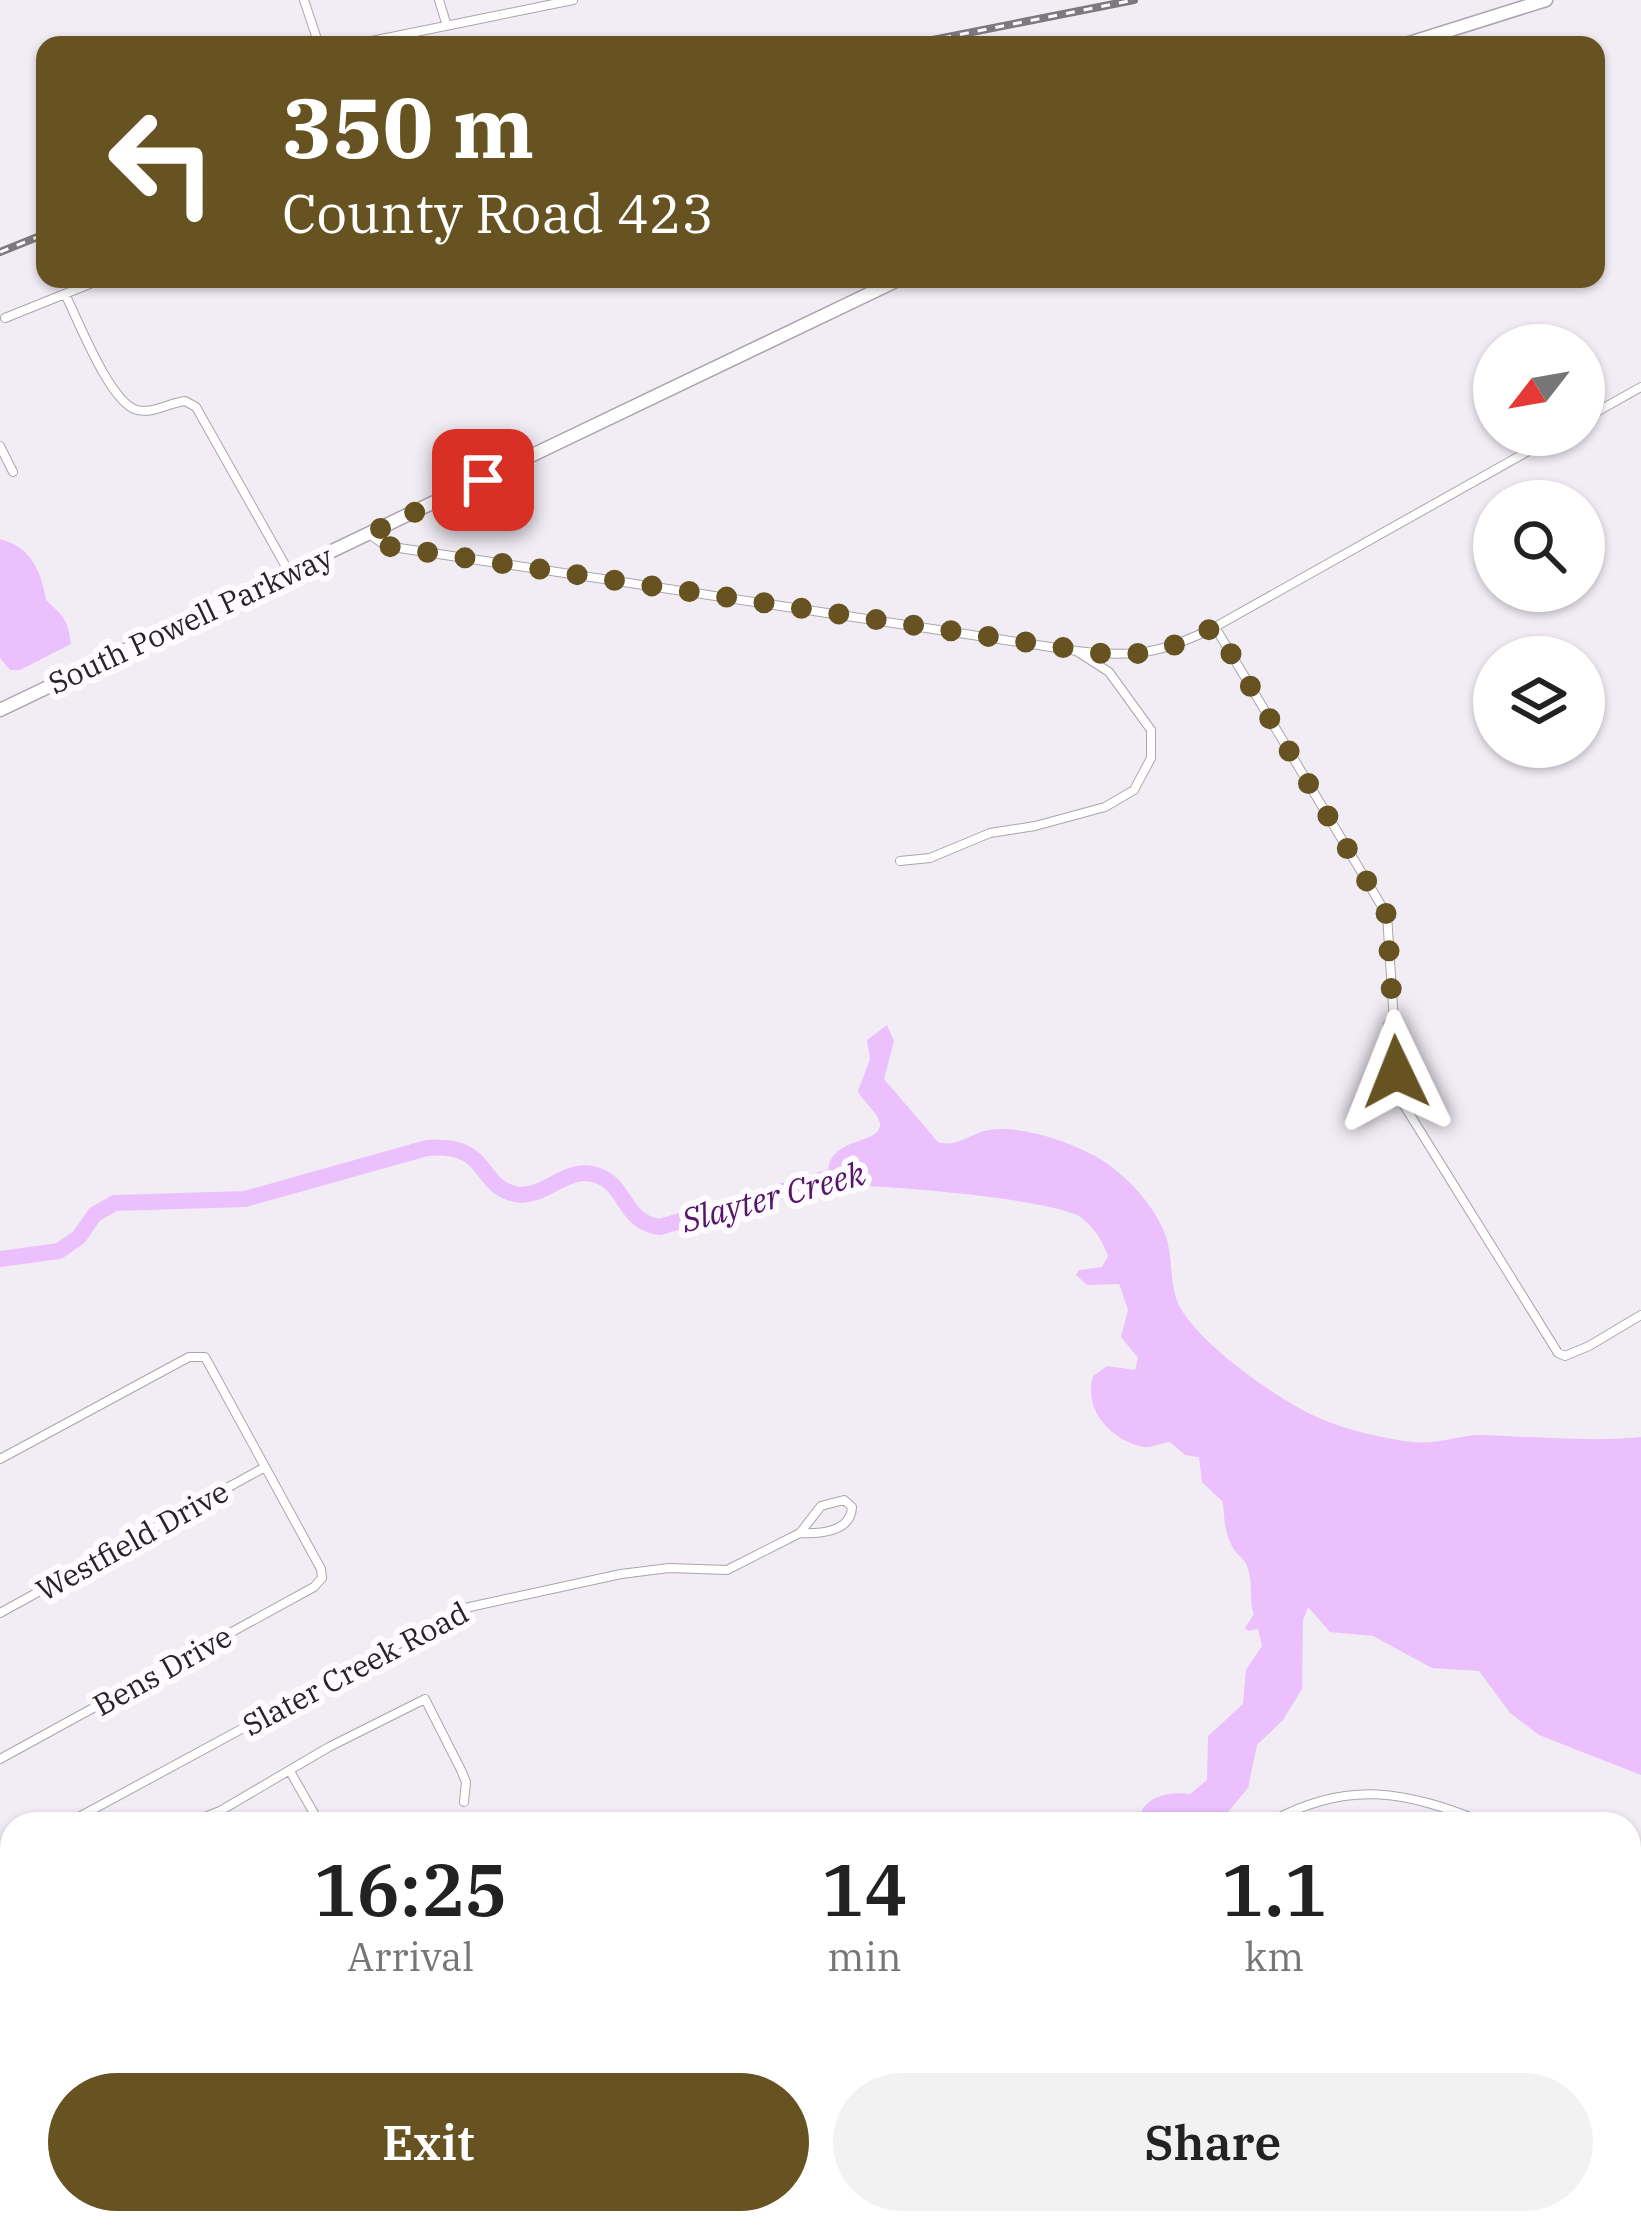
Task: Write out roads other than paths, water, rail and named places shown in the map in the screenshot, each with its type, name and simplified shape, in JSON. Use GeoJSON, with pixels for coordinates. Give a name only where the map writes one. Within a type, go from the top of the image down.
{"type":"FeatureCollection","features":[{"type":"Feature","properties":{"kind":"main road"},"geometry":{"type":"LineString","coordinates":[[1432,36],[1546,0]]}},
{"type":"Feature","properties":{"kind":"main road","name":"South Powell Parkway"},"geometry":{"type":"LineString","coordinates":[[0,710],[881,288]]}},
{"type":"Feature","properties":{"kind":"street"},"geometry":{"type":"LineString","coordinates":[[304,0],[316,36]]}},
{"type":"Feature","properties":{"kind":"street"},"geometry":{"type":"LineString","coordinates":[[439,0],[447,26]]}},
{"type":"Feature","properties":{"kind":"street"},"geometry":{"type":"LineString","coordinates":[[397,36],[573,0]]}},
{"type":"Feature","properties":{"kind":"street"},"geometry":{"type":"LineString","coordinates":[[5,319],[80,288]]}},
{"type":"Feature","properties":{"kind":"street"},"geometry":{"type":"LineString","coordinates":[[65,294],[125,404],[140,411],[185,401],[196,407],[289,573]]}},
{"type":"Feature","properties":{"kind":"street"},"geometry":{"type":"LineString","coordinates":[[1605,407],[1641,387]]}},
{"type":"Feature","properties":{"kind":"street"},"geometry":{"type":"LineString","coordinates":[[0,446],[13,472]]}},
{"type":"Feature","properties":{"kind":"street"},"geometry":{"type":"LineString","coordinates":[[369,534],[386,546],[1128,656],[1163,650],[1215,627],[1520,456]]}},
{"type":"Feature","properties":{"kind":"street"},"geometry":{"type":"LineString","coordinates":[[1215,627],[1387,915],[1399,1097],[1550,1341],[1561,1355],[1571,1355],[1641,1315]]}},
{"type":"Feature","properties":{"kind":"street"},"geometry":{"type":"LineString","coordinates":[[900,861],[921,861],[975,837],[1088,812],[1128,795],[1151,758],[1153,737],[1143,715],[1105,668],[1077,651]]}},
{"type":"Feature","properties":{"kind":"street"},"geometry":{"type":"LineString","coordinates":[[1118,684],[1117,673],[1128,656]]}},
{"type":"Feature","properties":{"kind":"street"},"geometry":{"type":"LineString","coordinates":[[0,1460],[198,1355],[205,1357],[265,1467]]}},
{"type":"Feature","properties":{"kind":"street","name":"Bens Drive"},"geometry":{"type":"LineString","coordinates":[[0,1759],[314,1587],[322,1578],[321,1569],[265,1467]]}},
{"type":"Feature","properties":{"kind":"street","name":"Westfield Drive"},"geometry":{"type":"LineString","coordinates":[[0,1613],[265,1467]]}},
{"type":"Feature","properties":{"kind":"street","name":"Slater Creek Road"},"geometry":{"type":"LineString","coordinates":[[88,1812],[465,1608],[621,1574],[669,1568],[727,1570],[800,1533],[844,1526],[852,1507],[844,1500],[821,1506],[800,1533]]}},
{"type":"Feature","properties":{"kind":"street"},"geometry":{"type":"LineString","coordinates":[[212,1812],[425,1699],[466,1782],[464,1802]]}},
{"type":"Feature","properties":{"kind":"street"},"geometry":{"type":"LineString","coordinates":[[291,1773],[313,1812]]}},
{"type":"Feature","properties":{"kind":"street"},"geometry":{"type":"LineString","coordinates":[[1288,1812],[1340,1795],[1386,1793],[1431,1801],[1458,1812]]}},
{"type":"Feature","properties":{"kind":"waterway","name":"Slayter Creek"},"geometry":{"type":"LineString","coordinates":[[0,1259],[59,1251],[79,1237],[95,1214],[115,1203],[245,1199],[427,1148],[462,1152],[494,1182],[515,1194],[536,1192],[574,1175],[596,1175],[614,1187],[638,1218],[660,1227],[847,1172]]}},
{"type":"Feature","properties":{"kind":"railway"},"geometry":{"type":"LineString","coordinates":[[952,36],[1134,0]]}},
{"type":"Feature","properties":{"kind":"railway"},"geometry":{"type":"LineString","coordinates":[[0,252],[36,238]]}}]}
